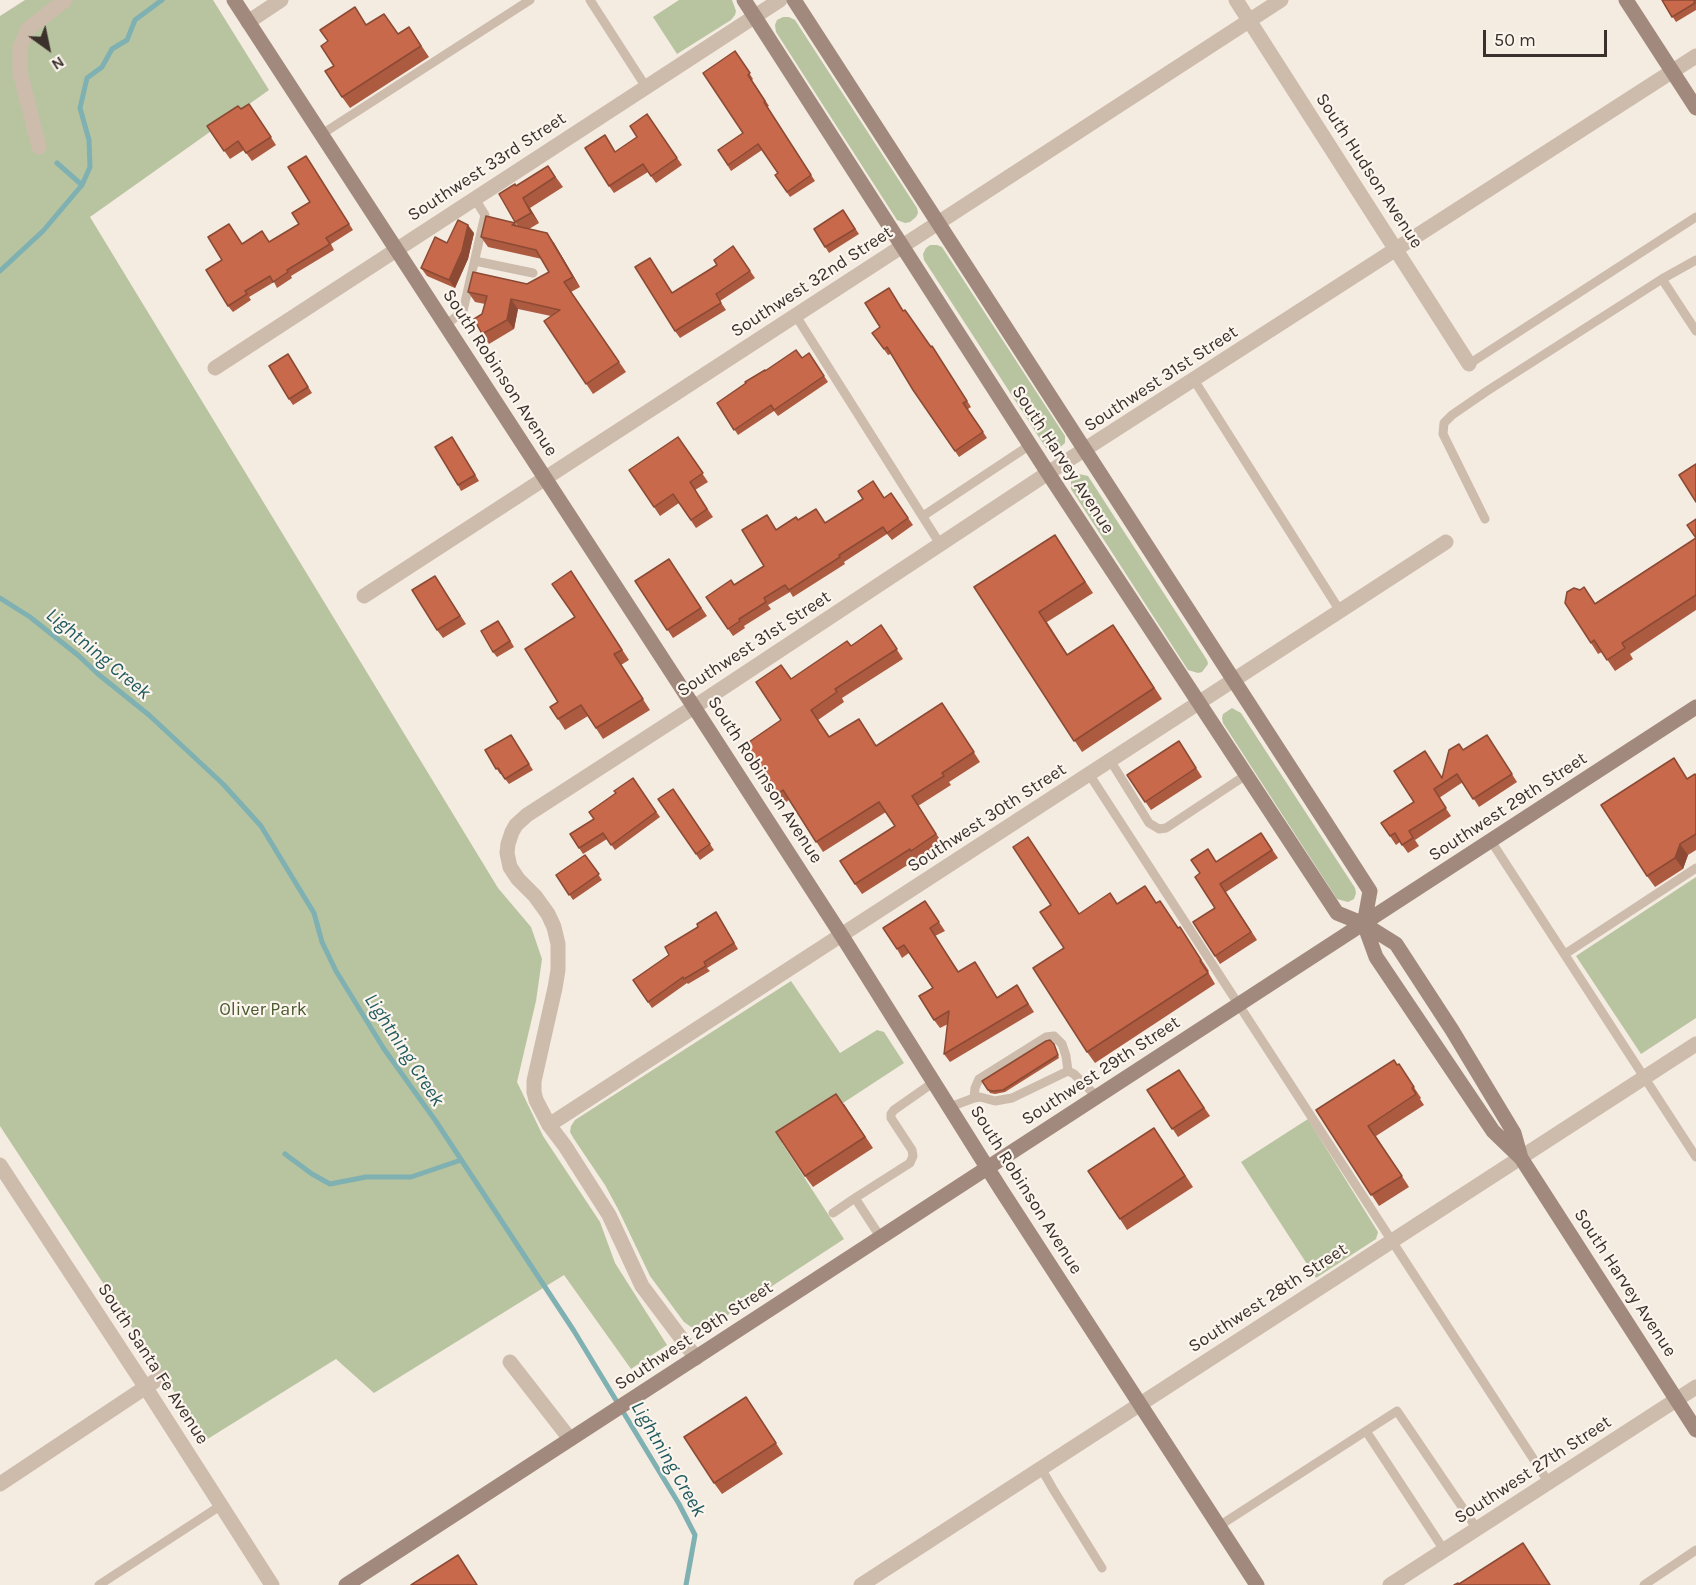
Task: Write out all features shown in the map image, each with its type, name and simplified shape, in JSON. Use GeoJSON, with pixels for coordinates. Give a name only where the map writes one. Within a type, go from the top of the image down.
{"type":"FeatureCollection","features":[{"type":"Feature","properties":{"kind":"street"},"geometry":{"type":"LineString","coordinates":[[39,147],[20,72],[20,47],[28,29],[65,0]]}},
{"type":"Feature","properties":{"kind":"street","name":"South Robinson Avenue"},"geometry":{"type":"LineString","coordinates":[[234,0],[842,936],[1139,1404],[1257,1585]]}},
{"type":"Feature","properties":{"kind":"street"},"geometry":{"type":"LineString","coordinates":[[248,22],[281,0]]}},
{"type":"Feature","properties":{"kind":"street","name":"South Harvey Avenue"},"geometry":{"type":"LineString","coordinates":[[744,0],[1048,473],[1337,913],[1364,924],[1396,944],[1452,1030],[1514,1133],[1521,1158]]}},
{"type":"Feature","properties":{"kind":"street","name":"Southwest 33rd Street"},"geometry":{"type":"LineString","coordinates":[[215,368],[780,0]]}},
{"type":"Feature","properties":{"kind":"street","name":"South Harvey Avenue"},"geometry":{"type":"LineString","coordinates":[[794,0],[1370,891],[1364,924],[1376,957],[1493,1131],[1521,1158],[1696,1430]]}},
{"type":"Feature","properties":{"kind":"street","name":"South Hudson Avenue"},"geometry":{"type":"LineString","coordinates":[[1236,0],[1469,364]]}},
{"type":"Feature","properties":{"kind":"street","name":"Southwest 32nd Street"},"geometry":{"type":"LineString","coordinates":[[363,597],[1281,0]]}},
{"type":"Feature","properties":{"kind":"street"},"geometry":{"type":"LineString","coordinates":[[1626,0],[1696,108]]}},
{"type":"Feature","properties":{"kind":"street","name":"Southwest 31st Street"},"geometry":{"type":"LineString","coordinates":[[549,1125],[536,1100],[534,1081],[555,987],[558,944],[548,914],[510,867],[508,844],[516,825],[527,815],[1048,473],[1696,56]]}},
{"type":"Feature","properties":{"kind":"street","name":"Southwest 30th Street"},"geometry":{"type":"LineString","coordinates":[[549,1125],[1446,542]]}},
{"type":"Feature","properties":{"kind":"street","name":"Southwest 29th Street"},"geometry":{"type":"LineString","coordinates":[[346,1585],[1695,710]]}},
{"type":"Feature","properties":{"kind":"street","name":"Southwest 28th Street"},"geometry":{"type":"LineString","coordinates":[[861,1585],[1696,1044]]}},
{"type":"Feature","properties":{"kind":"street"},"geometry":{"type":"LineString","coordinates":[[549,1125],[609,1215],[642,1286],[696,1358]]}},
{"type":"Feature","properties":{"kind":"street","name":"South Santa Fe Avenue"},"geometry":{"type":"LineString","coordinates":[[0,1165],[272,1585]]}},
{"type":"Feature","properties":{"kind":"street"},"geometry":{"type":"LineString","coordinates":[[510,1362],[570,1439]]}},
{"type":"Feature","properties":{"kind":"street"},"geometry":{"type":"LineString","coordinates":[[0,1484],[161,1377]]}},
{"type":"Feature","properties":{"kind":"street","name":"Southwest 27th Street"},"geometry":{"type":"LineString","coordinates":[[1390,1585],[1696,1387]]}},
{"type":"Feature","properties":{"kind":"lane"},"geometry":{"type":"LineString","coordinates":[[322,135],[531,0]]}},
{"type":"Feature","properties":{"kind":"lane"},"geometry":{"type":"LineString","coordinates":[[591,0],[646,87]]}},
{"type":"Feature","properties":{"kind":"lane"},"geometry":{"type":"LineString","coordinates":[[446,325],[463,311],[475,261],[485,215],[475,199]]}},
{"type":"Feature","properties":{"kind":"lane"},"geometry":{"type":"LineString","coordinates":[[1469,364],[1696,217]]}},
{"type":"Feature","properties":{"kind":"lane"},"geometry":{"type":"LineString","coordinates":[[1485,519],[1443,434],[1444,423],[1487,390],[1662,279],[1696,260]]}},
{"type":"Feature","properties":{"kind":"lane"},"geometry":{"type":"LineString","coordinates":[[475,261],[533,273]]}},
{"type":"Feature","properties":{"kind":"lane"},"geometry":{"type":"LineString","coordinates":[[1662,279],[1696,331]]}},
{"type":"Feature","properties":{"kind":"lane"},"geometry":{"type":"LineString","coordinates":[[796,316],[940,544]]}},
{"type":"Feature","properties":{"kind":"lane"},"geometry":{"type":"LineString","coordinates":[[1194,380],[1340,611]]}},
{"type":"Feature","properties":{"kind":"lane"},"geometry":{"type":"LineString","coordinates":[[922,516],[1030,445]]}},
{"type":"Feature","properties":{"kind":"lane"},"geometry":{"type":"LineString","coordinates":[[1110,760],[1149,823],[1159,829],[1166,828],[1246,775]]}},
{"type":"Feature","properties":{"kind":"lane"},"geometry":{"type":"LineString","coordinates":[[1089,774],[1549,1483]]}},
{"type":"Feature","properties":{"kind":"lane"},"geometry":{"type":"LineString","coordinates":[[1491,841],[1696,1157]]}},
{"type":"Feature","properties":{"kind":"lane"},"geometry":{"type":"LineString","coordinates":[[1565,954],[1696,868]]}},
{"type":"Feature","properties":{"kind":"lane"},"geometry":{"type":"LineString","coordinates":[[974,1098],[979,1079],[1046,1037],[1054,1036],[1062,1044],[1068,1071]]}},
{"type":"Feature","properties":{"kind":"lane"},"geometry":{"type":"LineString","coordinates":[[1068,1071],[1097,1097]]}},
{"type":"Feature","properties":{"kind":"lane"},"geometry":{"type":"LineString","coordinates":[[950,1107],[980,1097],[995,1101],[1012,1098],[1068,1071]]}},
{"type":"Feature","properties":{"kind":"lane"},"geometry":{"type":"LineString","coordinates":[[833,1213],[910,1163],[914,1156],[912,1150],[891,1118],[891,1114],[934,1082]]}},
{"type":"Feature","properties":{"kind":"lane"},"geometry":{"type":"LineString","coordinates":[[855,1198],[881,1238]]}},
{"type":"Feature","properties":{"kind":"lane"},"geometry":{"type":"LineString","coordinates":[[1219,1526],[1397,1411],[1477,1529]]}},
{"type":"Feature","properties":{"kind":"lane"},"geometry":{"type":"LineString","coordinates":[[1366,1431],[1444,1550]]}},
{"type":"Feature","properties":{"kind":"lane"},"geometry":{"type":"LineString","coordinates":[[1041,1468],[1102,1568]]}},
{"type":"Feature","properties":{"kind":"lane"},"geometry":{"type":"LineString","coordinates":[[99,1585],[220,1506]]}},
{"type":"Feature","properties":{"kind":"lane"},"geometry":{"type":"LineString","coordinates":[[1644,1585],[1696,1550]]}},
{"type":"Feature","properties":{"kind":"green space","name":"Oliver Park"},"geometry":{"type":"Polygon","coordinates":[[[25,0],[213,0],[269,90],[90,217],[498,888],[531,927],[542,959],[536,1001],[517,1082],[543,1136],[600,1222],[615,1263],[667,1345],[631,1369],[564,1275],[374,1393],[336,1359],[206,1440],[0,1126],[0,16],[25,0]]]}},
{"type":"Feature","properties":{"kind":"green space"},"geometry":{"type":"Polygon","coordinates":[[[679,0],[732,0],[736,11],[731,20],[677,54],[653,17],[679,0]]]}},
{"type":"Feature","properties":{"kind":"green space"},"geometry":{"type":"Polygon","coordinates":[[[783,17],[795,20],[917,208],[916,217],[910,222],[897,220],[776,32],[777,20],[783,17]]]}},
{"type":"Feature","properties":{"kind":"green space"},"geometry":{"type":"Polygon","coordinates":[[[930,245],[942,247],[1065,436],[1065,443],[1057,450],[1046,448],[924,260],[923,254],[930,245]]]}},
{"type":"Feature","properties":{"kind":"green space"},"geometry":{"type":"Polygon","coordinates":[[[1079,474],[1088,476],[1207,660],[1208,664],[1202,672],[1188,670],[1071,489],[1071,480],[1079,474]]]}},
{"type":"Feature","properties":{"kind":"green space"},"geometry":{"type":"Polygon","coordinates":[[[1232,708],[1241,713],[1355,888],[1354,899],[1348,902],[1337,899],[1223,723],[1223,714],[1232,708]]]}},
{"type":"Feature","properties":{"kind":"green space"},"geometry":{"type":"Polygon","coordinates":[[[1696,877],[1696,1018],[1641,1054],[1576,956],[1696,877]]]}},
{"type":"Feature","properties":{"kind":"green space"},"geometry":{"type":"Polygon","coordinates":[[[791,981],[840,1053],[877,1030],[884,1032],[904,1063],[782,1143],[844,1239],[711,1326],[694,1329],[684,1322],[650,1276],[605,1185],[570,1132],[571,1126],[575,1120],[791,981]]]}},
{"type":"Feature","properties":{"kind":"green space"},"geometry":{"type":"Polygon","coordinates":[[[1308,1119],[1378,1232],[1376,1239],[1316,1278],[1241,1162],[1308,1119]]]}},
{"type":"Feature","properties":{"kind":"building"},"geometry":{"type":"Polygon","coordinates":[[[1662,0],[1696,0],[1695,3],[1672,17],[1662,0]]]}},
{"type":"Feature","properties":{"kind":"building"},"geometry":{"type":"Polygon","coordinates":[[[355,7],[366,25],[384,14],[398,34],[409,27],[421,46],[342,97],[325,71],[334,66],[321,46],[328,41],[320,30],[355,7]]]}},
{"type":"Feature","properties":{"kind":"building"},"geometry":{"type":"Polygon","coordinates":[[[735,51],[750,73],[748,75],[764,102],[811,175],[787,192],[775,175],[778,173],[758,144],[728,165],[718,150],[743,133],[703,73],[735,51]]]}},
{"type":"Feature","properties":{"kind":"building"},"geometry":{"type":"Polygon","coordinates":[[[249,104],[271,137],[246,153],[238,141],[224,151],[207,126],[238,106],[241,109],[249,104]]]}},
{"type":"Feature","properties":{"kind":"building"},"geometry":{"type":"Polygon","coordinates":[[[647,114],[677,158],[651,176],[643,164],[609,186],[585,148],[605,135],[615,152],[637,137],[630,126],[647,114]]]}},
{"type":"Feature","properties":{"kind":"building"},"geometry":{"type":"Polygon","coordinates":[[[306,156],[349,224],[326,238],[330,244],[287,270],[288,272],[273,282],[270,276],[245,291],[247,294],[228,306],[206,270],[222,260],[208,237],[229,224],[242,244],[262,231],[269,242],[299,224],[292,213],[310,202],[288,167],[306,156]]]}},
{"type":"Feature","properties":{"kind":"building"},"geometry":{"type":"Polygon","coordinates":[[[548,166],[555,177],[523,198],[531,213],[515,222],[499,194],[548,166]]]}},
{"type":"Feature","properties":{"kind":"building"},"geometry":{"type":"Polygon","coordinates":[[[843,210],[855,229],[825,247],[814,229],[843,210]]]}},
{"type":"Feature","properties":{"kind":"building"},"geometry":{"type":"Polygon","coordinates":[[[486,216],[547,233],[573,277],[564,282],[619,362],[586,384],[544,321],[560,310],[511,299],[507,320],[482,334],[474,319],[482,314],[487,296],[468,292],[473,272],[527,284],[549,272],[536,250],[481,237],[486,216]]]}},
{"type":"Feature","properties":{"kind":"building"},"geometry":{"type":"Polygon","coordinates":[[[458,220],[468,225],[462,251],[449,280],[421,268],[435,237],[447,243],[458,220]]]}},
{"type":"Feature","properties":{"kind":"building"},"geometry":{"type":"Polygon","coordinates":[[[733,246],[750,271],[716,294],[721,303],[675,331],[635,267],[650,258],[672,293],[717,265],[714,260],[733,246]]]}},
{"type":"Feature","properties":{"kind":"building"},"geometry":{"type":"Polygon","coordinates":[[[889,288],[903,311],[905,310],[932,346],[967,401],[963,403],[983,432],[955,451],[887,347],[884,349],[872,333],[880,327],[865,303],[889,288]]]}},
{"type":"Feature","properties":{"kind":"building"},"geometry":{"type":"Polygon","coordinates":[[[796,350],[802,358],[809,353],[824,376],[774,410],[771,405],[734,430],[717,403],[745,382],[796,350]]]}},
{"type":"Feature","properties":{"kind":"building"},"geometry":{"type":"Polygon","coordinates":[[[288,354],[308,387],[289,399],[269,366],[288,354]]]}},
{"type":"Feature","properties":{"kind":"building"},"geometry":{"type":"Polygon","coordinates":[[[452,437],[475,475],[458,485],[435,447],[452,437]]]}},
{"type":"Feature","properties":{"kind":"building"},"geometry":{"type":"Polygon","coordinates":[[[678,437],[703,473],[690,482],[707,509],[691,520],[673,494],[654,507],[629,470],[678,437]]]}},
{"type":"Feature","properties":{"kind":"building"},"geometry":{"type":"Polygon","coordinates":[[[1696,464],[1696,502],[1679,475],[1696,464]]]}},
{"type":"Feature","properties":{"kind":"building"},"geometry":{"type":"Polygon","coordinates":[[[873,481],[884,498],[891,493],[908,518],[887,533],[883,527],[789,590],[785,585],[764,598],[766,602],[728,629],[706,597],[731,580],[734,585],[764,566],[742,530],[767,515],[776,530],[796,517],[798,520],[816,509],[825,523],[863,499],[858,491],[873,481]]]}},
{"type":"Feature","properties":{"kind":"building"},"geometry":{"type":"Polygon","coordinates":[[[1696,519],[1696,538],[1687,525],[1696,519]]]}},
{"type":"Feature","properties":{"kind":"building"},"geometry":{"type":"Polygon","coordinates":[[[1055,535],[1085,582],[1039,612],[1067,655],[1113,625],[1154,688],[1074,741],[974,587],[1055,535]]]}},
{"type":"Feature","properties":{"kind":"building"},"geometry":{"type":"Polygon","coordinates":[[[1696,538],[1696,595],[1622,643],[1625,648],[1607,660],[1594,640],[1591,643],[1565,603],[1567,592],[1574,588],[1580,590],[1584,587],[1595,604],[1696,538]]]}},
{"type":"Feature","properties":{"kind":"building"},"geometry":{"type":"Polygon","coordinates":[[[669,559],[701,608],[667,630],[635,581],[669,559]]]}},
{"type":"Feature","properties":{"kind":"building"},"geometry":{"type":"Polygon","coordinates":[[[571,571],[622,650],[614,654],[643,699],[596,728],[581,705],[558,719],[550,707],[558,702],[525,649],[575,617],[552,584],[571,571]]]}},
{"type":"Feature","properties":{"kind":"building"},"geometry":{"type":"Polygon","coordinates":[[[435,576],[460,616],[437,630],[412,590],[435,576]]]}},
{"type":"Feature","properties":{"kind":"building"},"geometry":{"type":"Polygon","coordinates":[[[498,621],[510,641],[493,652],[481,631],[498,621]]]}},
{"type":"Feature","properties":{"kind":"building"},"geometry":{"type":"Polygon","coordinates":[[[881,625],[897,649],[835,689],[837,692],[811,710],[829,737],[859,719],[876,746],[942,703],[974,752],[942,773],[944,776],[912,796],[936,834],[855,884],[840,861],[895,826],[879,802],[816,842],[783,790],[776,795],[743,746],[781,720],[756,682],[781,665],[791,679],[847,641],[851,646],[881,625]]]}},
{"type":"Feature","properties":{"kind":"building"},"geometry":{"type":"Polygon","coordinates":[[[511,735],[529,764],[505,779],[485,750],[511,735]]]}},
{"type":"Feature","properties":{"kind":"building"},"geometry":{"type":"Polygon","coordinates":[[[1487,735],[1512,774],[1473,799],[1457,774],[1434,789],[1446,808],[1409,831],[1413,838],[1402,845],[1395,833],[1390,836],[1381,823],[1414,802],[1394,771],[1425,751],[1442,778],[1449,750],[1459,744],[1463,750],[1487,735]]]}},
{"type":"Feature","properties":{"kind":"building"},"geometry":{"type":"Polygon","coordinates":[[[1179,741],[1196,768],[1145,802],[1127,775],[1179,741]]]}},
{"type":"Feature","properties":{"kind":"building"},"geometry":{"type":"Polygon","coordinates":[[[1674,758],[1687,779],[1695,774],[1696,776],[1696,834],[1680,844],[1675,858],[1647,876],[1601,805],[1674,758]]]}},
{"type":"Feature","properties":{"kind":"building"},"geometry":{"type":"Polygon","coordinates":[[[633,778],[656,812],[611,845],[603,833],[579,848],[570,834],[594,819],[589,812],[633,778]]]}},
{"type":"Feature","properties":{"kind":"building"},"geometry":{"type":"Polygon","coordinates":[[[673,789],[710,844],[696,854],[658,799],[673,789]]]}},
{"type":"Feature","properties":{"kind":"building"},"geometry":{"type":"Polygon","coordinates":[[[1261,833],[1272,850],[1220,884],[1251,932],[1215,956],[1193,922],[1215,908],[1195,877],[1200,873],[1191,860],[1208,849],[1216,862],[1261,833]]]}},
{"type":"Feature","properties":{"kind":"building"},"geometry":{"type":"Polygon","coordinates":[[[1028,837],[1079,914],[1110,893],[1117,904],[1145,886],[1156,903],[1160,901],[1178,928],[1180,927],[1208,973],[1087,1052],[1033,968],[1064,948],[1040,912],[1051,905],[1013,847],[1028,837]]]}},
{"type":"Feature","properties":{"kind":"building"},"geometry":{"type":"Polygon","coordinates":[[[585,855],[599,874],[569,895],[556,875],[585,855]]]}},
{"type":"Feature","properties":{"kind":"building"},"geometry":{"type":"Polygon","coordinates":[[[925,901],[939,922],[930,928],[958,972],[975,962],[997,998],[1017,985],[1028,1004],[944,1054],[949,1011],[934,1020],[919,996],[933,988],[904,945],[897,949],[883,928],[925,901]]]}},
{"type":"Feature","properties":{"kind":"building"},"geometry":{"type":"Polygon","coordinates":[[[716,912],[734,943],[704,962],[706,966],[684,979],[683,977],[648,1002],[633,980],[669,955],[665,947],[698,927],[697,924],[716,912]]]}},
{"type":"Feature","properties":{"kind":"building"},"geometry":{"type":"Polygon","coordinates":[[[1050,1040],[1058,1055],[1003,1090],[988,1090],[982,1081],[1050,1040]]]}},
{"type":"Feature","properties":{"kind":"building"},"geometry":{"type":"Polygon","coordinates":[[[1394,1060],[1414,1087],[1412,1088],[1416,1094],[1368,1126],[1402,1176],[1371,1195],[1316,1110],[1394,1060]]]}},
{"type":"Feature","properties":{"kind":"building"},"geometry":{"type":"Polygon","coordinates":[[[1179,1070],[1204,1108],[1172,1129],[1147,1090],[1179,1070]]]}},
{"type":"Feature","properties":{"kind":"building"},"geometry":{"type":"Polygon","coordinates":[[[836,1094],[865,1137],[805,1176],[776,1132],[836,1094]]]}},
{"type":"Feature","properties":{"kind":"building"},"geometry":{"type":"Polygon","coordinates":[[[1154,1128],[1185,1176],[1120,1219],[1088,1171],[1154,1128]]]}},
{"type":"Feature","properties":{"kind":"building"},"geometry":{"type":"Polygon","coordinates":[[[746,1397],[776,1443],[714,1483],[684,1437],[746,1397]]]}},
{"type":"Feature","properties":{"kind":"building"},"geometry":{"type":"Polygon","coordinates":[[[1523,1543],[1550,1585],[1454,1585],[1459,1584],[1523,1543]]]}},
{"type":"Feature","properties":{"kind":"building"},"geometry":{"type":"Polygon","coordinates":[[[458,1555],[477,1585],[411,1585],[458,1555]]]}},
{"type":"Feature","properties":{"kind":"waterway"},"geometry":{"type":"LineString","coordinates":[[0,271],[43,231],[82,185],[90,167],[89,140],[80,108],[87,78],[102,67],[112,49],[127,40],[135,20],[162,0]]}},
{"type":"Feature","properties":{"kind":"waterway"},"geometry":{"type":"LineString","coordinates":[[57,163],[82,185]]}},
{"type":"Feature","properties":{"kind":"waterway","name":"Lightning Creek"},"geometry":{"type":"LineString","coordinates":[[0,598],[30,617],[149,715],[223,784],[261,826],[314,913],[322,942],[336,971],[384,1049],[435,1120],[574,1331],[679,1504],[695,1535],[686,1585]]}},
{"type":"Feature","properties":{"kind":"waterway"},"geometry":{"type":"LineString","coordinates":[[285,1154],[330,1184],[366,1177],[411,1177],[461,1160]]}}]}
